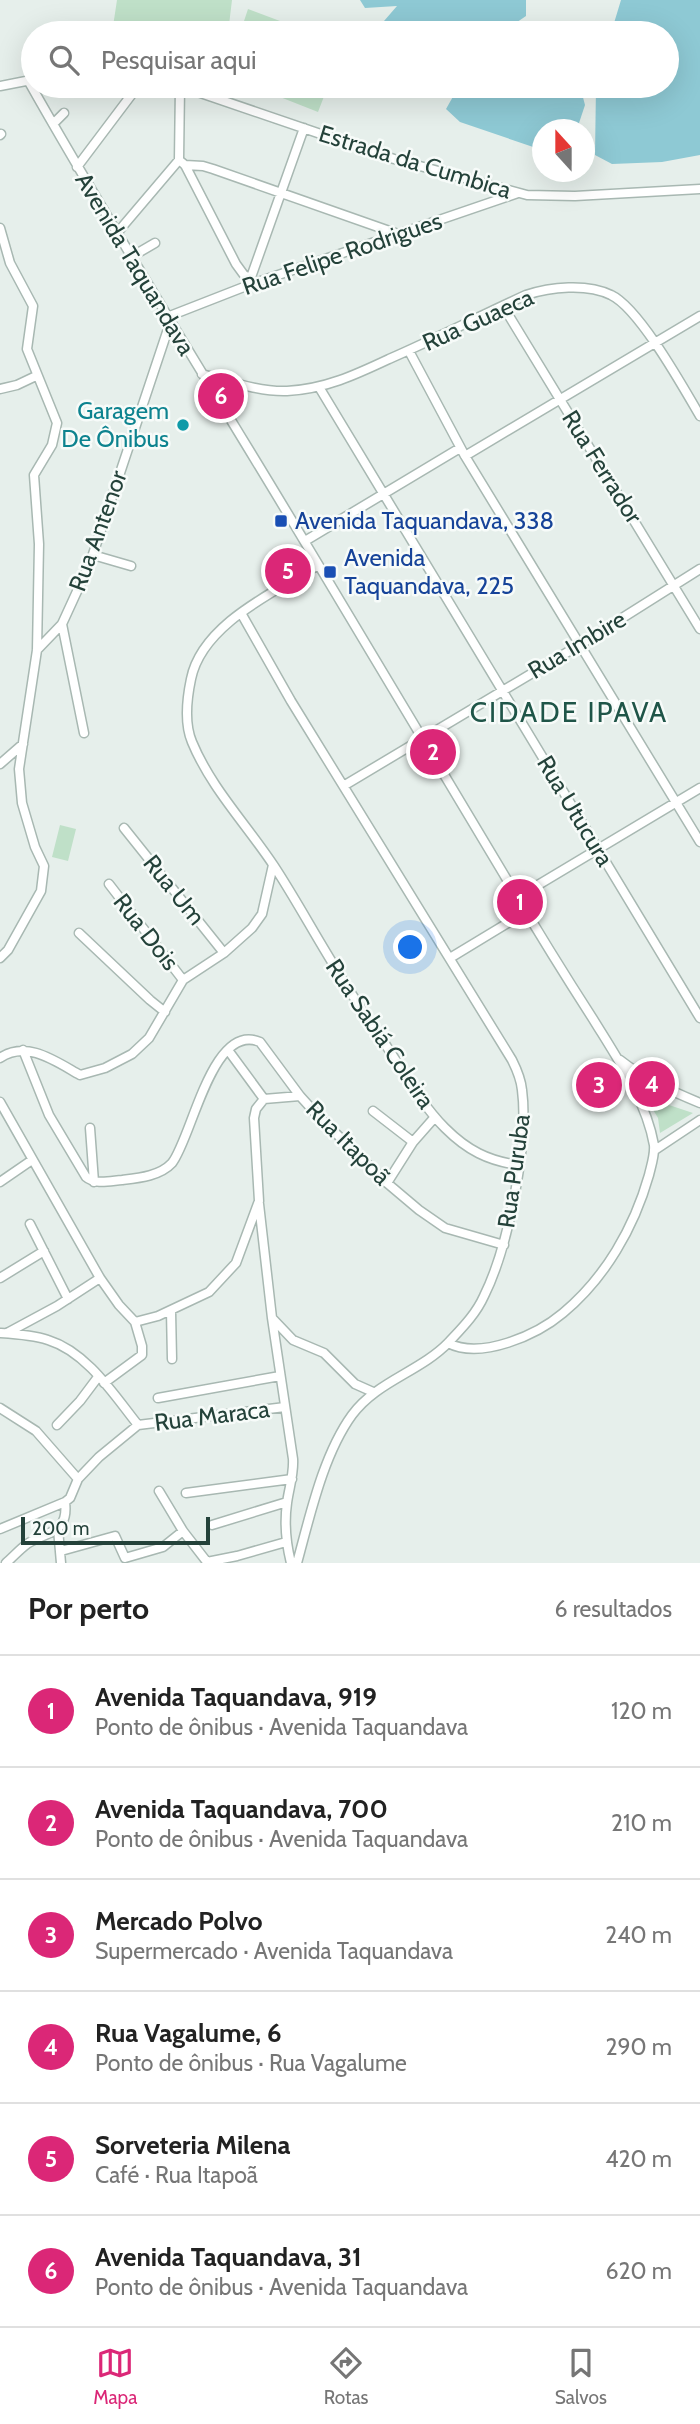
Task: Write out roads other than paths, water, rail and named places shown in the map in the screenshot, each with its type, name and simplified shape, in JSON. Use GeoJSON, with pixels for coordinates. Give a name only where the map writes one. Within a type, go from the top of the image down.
{"type":"FeatureCollection","features":[{"type":"Feature","properties":{"kind":"street"},"geometry":{"type":"LineString","coordinates":[[0,86],[21,83]]}},
{"type":"Feature","properties":{"kind":"street","name":"Avenida Taquandava"},"geometry":{"type":"LineString","coordinates":[[40,98],[77,167],[168,320],[305,541],[526,912],[618,1059],[645,1114],[655,1150]]}},
{"type":"Feature","properties":{"kind":"street"},"geometry":{"type":"LineString","coordinates":[[77,167],[129,98]]}},
{"type":"Feature","properties":{"kind":"street"},"geometry":{"type":"LineString","coordinates":[[180,98],[182,162],[236,264],[250,281],[304,128]]}},
{"type":"Feature","properties":{"kind":"street","name":"Estrada da Cumbica"},"geometry":{"type":"LineString","coordinates":[[215,98],[394,159],[518,193],[575,196],[700,189]]}},
{"type":"Feature","properties":{"kind":"street"},"geometry":{"type":"LineString","coordinates":[[53,124],[64,113]]}},
{"type":"Feature","properties":{"kind":"street"},"geometry":{"type":"LineString","coordinates":[[182,162],[203,166],[398,234]]}},
{"type":"Feature","properties":{"kind":"street"},"geometry":{"type":"LineString","coordinates":[[117,233],[182,162]]}},
{"type":"Feature","properties":{"kind":"street","name":"Rua Felipe Rodrigues"},"geometry":{"type":"LineString","coordinates":[[168,320],[250,281],[518,193]]}},
{"type":"Feature","properties":{"kind":"street"},"geometry":{"type":"LineString","coordinates":[[0,228],[10,263],[33,306],[27,349],[57,423],[52,445],[34,475],[39,544],[37,650],[19,769],[22,803],[44,866],[44,881],[8,950],[0,958]]}},
{"type":"Feature","properties":{"kind":"street"},"geometry":{"type":"LineString","coordinates":[[131,257],[155,243]]}},
{"type":"Feature","properties":{"kind":"street","name":"Rua Guaeca"},"geometry":{"type":"LineString","coordinates":[[202,374],[262,389],[285,391],[319,387],[340,382],[526,295],[546,290],[590,289],[612,295],[625,306],[656,344],[700,416]]}},
{"type":"Feature","properties":{"kind":"street","name":"Rua Ferrador"},"geometry":{"type":"LineString","coordinates":[[503,306],[700,629]]}},
{"type":"Feature","properties":{"kind":"street"},"geometry":{"type":"LineString","coordinates":[[465,456],[700,316]]}},
{"type":"Feature","properties":{"kind":"street","name":"Rua Antenor"},"geometry":{"type":"LineString","coordinates":[[37,650],[62,624],[93,555],[168,320]]}},
{"type":"Feature","properties":{"kind":"street"},"geometry":{"type":"LineString","coordinates":[[409,351],[460,448],[700,842]]}},
{"type":"Feature","properties":{"kind":"street"},"geometry":{"type":"LineString","coordinates":[[0,389],[36,376]]}},
{"type":"Feature","properties":{"kind":"street","name":"Rua Utucura"},"geometry":{"type":"LineString","coordinates":[[319,387],[700,1018]]}},
{"type":"Feature","properties":{"kind":"street"},"geometry":{"type":"LineString","coordinates":[[305,541],[460,448]]}},
{"type":"Feature","properties":{"kind":"street"},"geometry":{"type":"LineString","coordinates":[[93,555],[131,566]]}},
{"type":"Feature","properties":{"kind":"street"},"geometry":{"type":"LineString","coordinates":[[0,1058],[15,1050],[33,1051],[80,1075],[105,1069],[132,1054],[149,1038],[183,980],[225,953],[252,928],[262,914],[273,865],[219,790],[190,738],[187,713],[189,692],[197,659],[217,633],[241,613],[318,565]]}},
{"type":"Feature","properties":{"kind":"street","name":"Rua Imbire"},"geometry":{"type":"LineString","coordinates":[[345,785],[700,569]]}},
{"type":"Feature","properties":{"kind":"street","name":"Rua Puruba"},"geometry":{"type":"LineString","coordinates":[[241,613],[291,701],[345,785],[519,1074],[524,1117],[519,1165],[504,1245],[484,1296],[468,1321],[448,1343],[416,1368],[373,1392],[352,1415],[335,1445],[313,1503],[297,1563]]}},
{"type":"Feature","properties":{"kind":"street"},"geometry":{"type":"LineString","coordinates":[[62,624],[84,733]]}},
{"type":"Feature","properties":{"kind":"street"},"geometry":{"type":"LineString","coordinates":[[0,764],[23,744]]}},
{"type":"Feature","properties":{"kind":"street"},"geometry":{"type":"LineString","coordinates":[[518,897],[700,788]]}},
{"type":"Feature","properties":{"kind":"street","name":"Rua Um"},"geometry":{"type":"LineString","coordinates":[[124,828],[225,953]]}},
{"type":"Feature","properties":{"kind":"street","name":"Rua Sabiá Coleira"},"geometry":{"type":"LineString","coordinates":[[273,865],[342,978],[435,1116],[462,1144],[479,1155],[494,1161],[519,1165]]}},
{"type":"Feature","properties":{"kind":"street","name":"Rua Dois"},"geometry":{"type":"LineString","coordinates":[[109,884],[183,980]]}},
{"type":"Feature","properties":{"kind":"street"},"geometry":{"type":"LineString","coordinates":[[450,958],[526,912]]}},
{"type":"Feature","properties":{"kind":"street"},"geometry":{"type":"LineString","coordinates":[[79,933],[165,1012]]}},
{"type":"Feature","properties":{"kind":"street"},"geometry":{"type":"LineString","coordinates":[[23,1050],[49,1115],[86,1177],[94,1182],[149,1176],[171,1164],[180,1150],[206,1084],[228,1050],[243,1040],[252,1038],[260,1042],[300,1096]]}},
{"type":"Feature","properties":{"kind":"street"},"geometry":{"type":"LineString","coordinates":[[228,1050],[264,1099],[256,1109],[254,1118],[259,1201],[272,1318],[293,1460],[287,1502],[286,1542],[291,1563]]}},
{"type":"Feature","properties":{"kind":"street"},"geometry":{"type":"LineString","coordinates":[[618,1059],[658,1085],[700,1102]]}},
{"type":"Feature","properties":{"kind":"street","name":"Rua Itapoã"},"geometry":{"type":"LineString","coordinates":[[264,1099],[300,1096],[341,1140],[387,1183],[445,1228],[504,1245]]}},
{"type":"Feature","properties":{"kind":"street"},"geometry":{"type":"LineString","coordinates":[[0,1102],[100,1278],[118,1305],[135,1322],[142,1346],[142,1354],[101,1380],[57,1425]]}},
{"type":"Feature","properties":{"kind":"street"},"geometry":{"type":"LineString","coordinates":[[373,1111],[413,1142]]}},
{"type":"Feature","properties":{"kind":"street"},"geometry":{"type":"LineString","coordinates":[[387,1183],[413,1142],[435,1116]]}},
{"type":"Feature","properties":{"kind":"street"},"geometry":{"type":"LineString","coordinates":[[448,1343],[467,1349],[517,1339],[550,1324],[567,1309],[599,1275],[627,1232],[642,1199],[655,1150],[700,1120]]}},
{"type":"Feature","properties":{"kind":"street"},"geometry":{"type":"LineString","coordinates":[[90,1128],[94,1182]]}},
{"type":"Feature","properties":{"kind":"street"},"geometry":{"type":"LineString","coordinates":[[0,1182],[32,1160]]}},
{"type":"Feature","properties":{"kind":"street"},"geometry":{"type":"LineString","coordinates":[[135,1322],[171,1311],[209,1292],[224,1278],[236,1263],[259,1201]]}},
{"type":"Feature","properties":{"kind":"street"},"geometry":{"type":"LineString","coordinates":[[30,1224],[68,1299]]}},
{"type":"Feature","properties":{"kind":"street"},"geometry":{"type":"LineString","coordinates":[[0,1278],[44,1251]]}},
{"type":"Feature","properties":{"kind":"street"},"geometry":{"type":"LineString","coordinates":[[4,1333],[68,1299],[100,1278]]}},
{"type":"Feature","properties":{"kind":"street"},"geometry":{"type":"LineString","coordinates":[[171,1311],[172,1359]]}},
{"type":"Feature","properties":{"kind":"street"},"geometry":{"type":"LineString","coordinates":[[272,1318],[293,1340],[324,1353],[355,1384],[373,1392]]}},
{"type":"Feature","properties":{"kind":"street"},"geometry":{"type":"LineString","coordinates":[[0,1529],[65,1502],[75,1489],[78,1479],[99,1457],[138,1425],[101,1380],[73,1353],[48,1340],[4,1333]]}},
{"type":"Feature","properties":{"kind":"street"},"geometry":{"type":"LineString","coordinates":[[158,1398],[280,1376]]}},
{"type":"Feature","properties":{"kind":"street","name":"Rua Maraca"},"geometry":{"type":"LineString","coordinates":[[138,1425],[285,1407]]}},
{"type":"Feature","properties":{"kind":"street"},"geometry":{"type":"LineString","coordinates":[[0,1408],[36,1431],[78,1479]]}},
{"type":"Feature","properties":{"kind":"street"},"geometry":{"type":"LineString","coordinates":[[186,1493],[292,1479]]}},
{"type":"Feature","properties":{"kind":"street"},"geometry":{"type":"LineString","coordinates":[[159,1491],[183,1531],[208,1562],[286,1542]]}},
{"type":"Feature","properties":{"kind":"street"},"geometry":{"type":"LineString","coordinates":[[61,1563],[58,1529],[66,1513],[65,1502]]}},
{"type":"Feature","properties":{"kind":"street"},"geometry":{"type":"LineString","coordinates":[[212,1525],[287,1502]]}},
{"type":"Feature","properties":{"kind":"street"},"geometry":{"type":"LineString","coordinates":[[6,1563],[28,1543],[58,1529]]}},
{"type":"Feature","properties":{"kind":"street"},"geometry":{"type":"LineString","coordinates":[[61,1551],[115,1536],[125,1558],[163,1547],[183,1531]]}},
{"type":"Feature","properties":{"kind":"water"},"geometry":{"type":"Polygon","coordinates":[[[360,0],[526,0],[526,16],[519,21],[384,21],[397,6],[365,8],[360,0]]]}},
{"type":"Feature","properties":{"kind":"water"},"geometry":{"type":"Polygon","coordinates":[[[621,0],[700,0],[700,155],[662,162],[612,164],[595,155],[596,98],[679,98],[679,21],[615,21],[621,0]]]}},
{"type":"Feature","properties":{"kind":"water"},"geometry":{"type":"Polygon","coordinates":[[[452,98],[583,98],[585,105],[580,119],[532,119],[532,147],[460,122],[446,109],[452,98]]]}},
{"type":"Feature","properties":{"kind":"place","name":"Avenida Taquandava, 31"},"geometry":{"type":"Point","coordinates":[221,396]}},
{"type":"Feature","properties":{"kind":"place","name":"Garagem De Ônibus"},"geometry":{"type":"Point","coordinates":[183,425]}},
{"type":"Feature","properties":{"kind":"place","name":"Avenida Taquandava, 338"},"geometry":{"type":"Point","coordinates":[281,521]}},
{"type":"Feature","properties":{"kind":"place","name":"Sorveteria Milena"},"geometry":{"type":"Point","coordinates":[288,571]}},
{"type":"Feature","properties":{"kind":"place","name":"Avenida Taquandava, 225"},"geometry":{"type":"Point","coordinates":[330,572]}},
{"type":"Feature","properties":{"kind":"place","name":"Avenida Taquandava, 700"},"geometry":{"type":"Point","coordinates":[433,752]}},
{"type":"Feature","properties":{"kind":"place","name":"Avenida Taquandava, 919"},"geometry":{"type":"Point","coordinates":[520,902]}},
{"type":"Feature","properties":{"kind":"place","name":"Rua Vagalume, 6"},"geometry":{"type":"Point","coordinates":[652,1084]}},
{"type":"Feature","properties":{"kind":"place","name":"Mercado Polvo"},"geometry":{"type":"Point","coordinates":[599,1085]}},
{"type":"Feature","properties":{"kind":"district","name":"CIDADE IPAVA"},"geometry":{"type":"Point","coordinates":[569,712]}}]}
